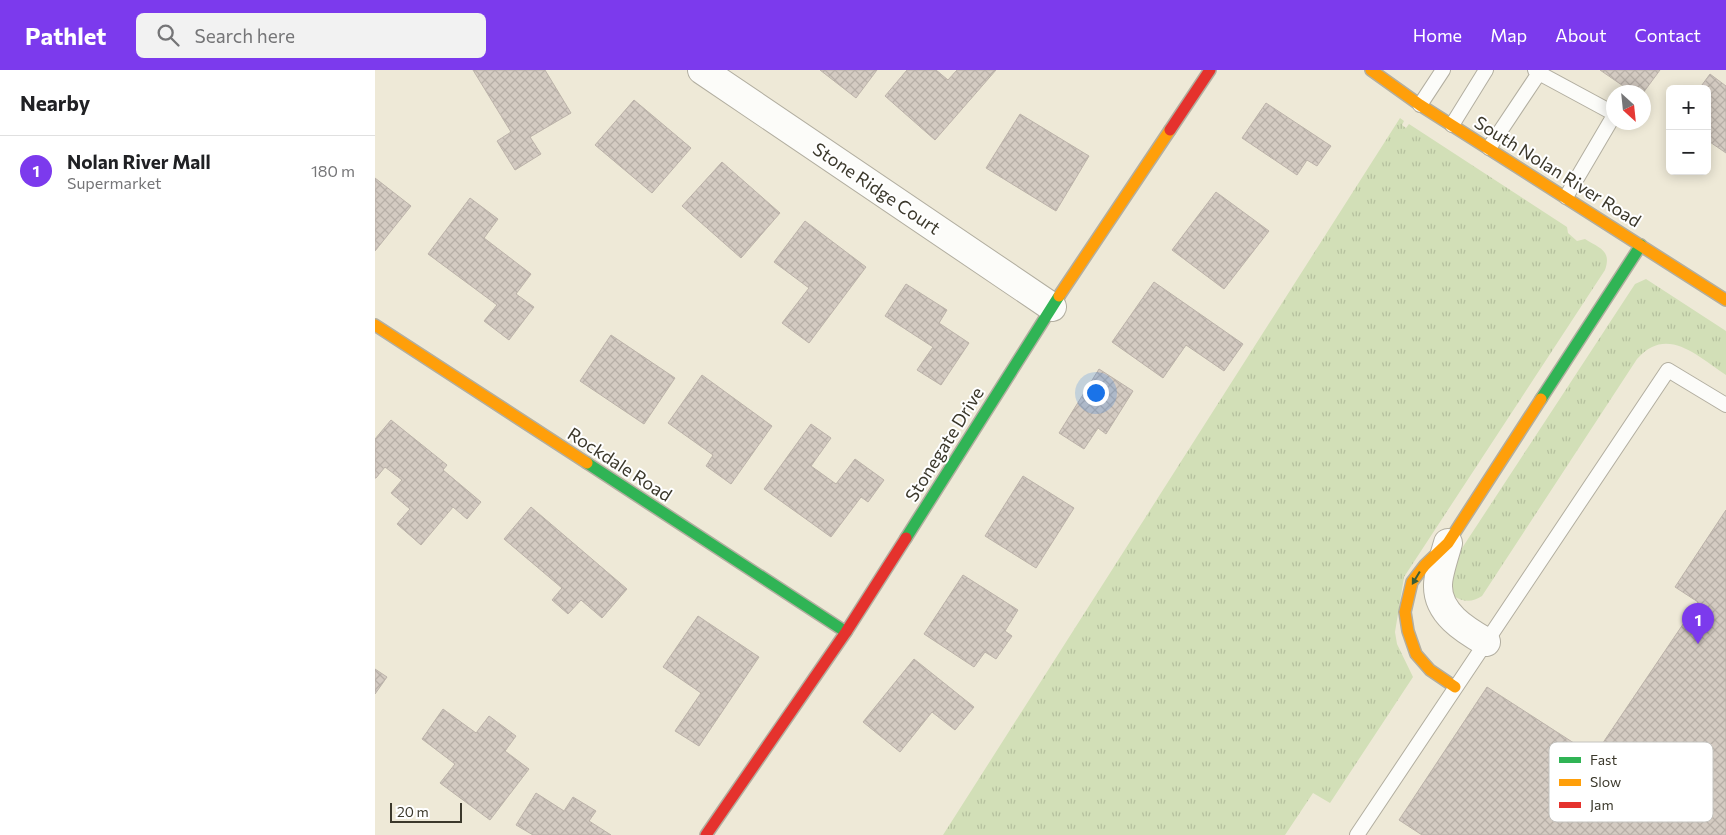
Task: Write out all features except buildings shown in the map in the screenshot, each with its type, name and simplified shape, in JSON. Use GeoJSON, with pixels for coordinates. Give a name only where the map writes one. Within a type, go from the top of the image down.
{"type":"FeatureCollection","features":[{"type":"Feature","properties":{"kind":"street","name":"Stone Ridge Court"},"geometry":{"type":"LineString","coordinates":[[702,70],[1052,307]]}},
{"type":"Feature","properties":{"kind":"street","name":"Stonegate Drive"},"geometry":{"type":"LineString","coordinates":[[705,835],[846,632],[1052,307],[1209,70]]}},
{"type":"Feature","properties":{"kind":"street","name":"South Nolan River Road"},"geometry":{"type":"LineString","coordinates":[[1371,70],[1420,105],[1726,300]]}},
{"type":"Feature","properties":{"kind":"street"},"geometry":{"type":"LineString","coordinates":[[1455,688],[1430,670],[1416,654],[1408,632],[1405,612],[1412,582],[1425,565],[1448,543],[1641,245]]}},
{"type":"Feature","properties":{"kind":"street","name":"Rockdale Road"},"geometry":{"type":"LineString","coordinates":[[375,325],[846,632]]}},
{"type":"Feature","properties":{"kind":"street"},"geometry":{"type":"LineString","coordinates":[[1448,543],[1437,584],[1441,599],[1451,617],[1465,629],[1486,642]]}},
{"type":"Feature","properties":{"kind":"lane"},"geometry":{"type":"LineString","coordinates":[[1420,105],[1443,70]]}},
{"type":"Feature","properties":{"kind":"lane"},"geometry":{"type":"LineString","coordinates":[[1452,124],[1487,70]]}},
{"type":"Feature","properties":{"kind":"lane"},"geometry":{"type":"LineString","coordinates":[[1489,148],[1537,71],[1606,109]]}},
{"type":"Feature","properties":{"kind":"lane"},"geometry":{"type":"LineString","coordinates":[[1566,197],[1606,130]]}},
{"type":"Feature","properties":{"kind":"lane"},"geometry":{"type":"LineString","coordinates":[[1357,835],[1668,370],[1726,405]]}},
{"type":"Feature","properties":{"kind":"green space"},"geometry":{"type":"Polygon","coordinates":[[[1400,118],[1404,121],[1402,125],[1406,128],[1409,124],[1567,227],[1568,233],[1577,241],[1585,239],[1599,247],[1607,258],[1605,270],[1404,577],[1395,632],[1397,644],[1413,677],[1330,803],[1313,793],[1285,835],[943,835],[1400,118]]]}},
{"type":"Feature","properties":{"kind":"green space"},"geometry":{"type":"Polygon","coordinates":[[[1646,279],[1726,331],[1726,375],[1682,347],[1671,344],[1659,344],[1648,349],[1637,359],[1482,596],[1471,601],[1452,595],[1449,568],[1635,284],[1646,279]]]}},
{"type":"Feature","properties":{"kind":"traffic: fast"},"geometry":{"type":"LineString","coordinates":[[1541,399],[1641,245]]}},
{"type":"Feature","properties":{"kind":"traffic: fast"},"geometry":{"type":"LineString","coordinates":[[906,538],[1059,296]]}},
{"type":"Feature","properties":{"kind":"traffic: fast"},"geometry":{"type":"LineString","coordinates":[[587,463],[846,632]]}},
{"type":"Feature","properties":{"kind":"traffic: slow"},"geometry":{"type":"LineString","coordinates":[[1371,70],[1420,105],[1726,300]]}},
{"type":"Feature","properties":{"kind":"traffic: slow"},"geometry":{"type":"LineString","coordinates":[[1059,296],[1170,130]]}},
{"type":"Feature","properties":{"kind":"traffic: slow"},"geometry":{"type":"LineString","coordinates":[[375,325],[587,463]]}},
{"type":"Feature","properties":{"kind":"traffic: slow"},"geometry":{"type":"LineString","coordinates":[[1455,687],[1430,670],[1416,654],[1408,631],[1405,612],[1412,582],[1425,565],[1448,543],[1541,399]]}},
{"type":"Feature","properties":{"kind":"traffic: jam"},"geometry":{"type":"LineString","coordinates":[[1170,130],[1210,70]]}},
{"type":"Feature","properties":{"kind":"traffic: jam"},"geometry":{"type":"LineString","coordinates":[[706,835],[846,632],[906,538]]}},
{"type":"Feature","properties":{"kind":"place","name":"Nolan River Mall"},"geometry":{"type":"Point","coordinates":[1698,644]}}]}
